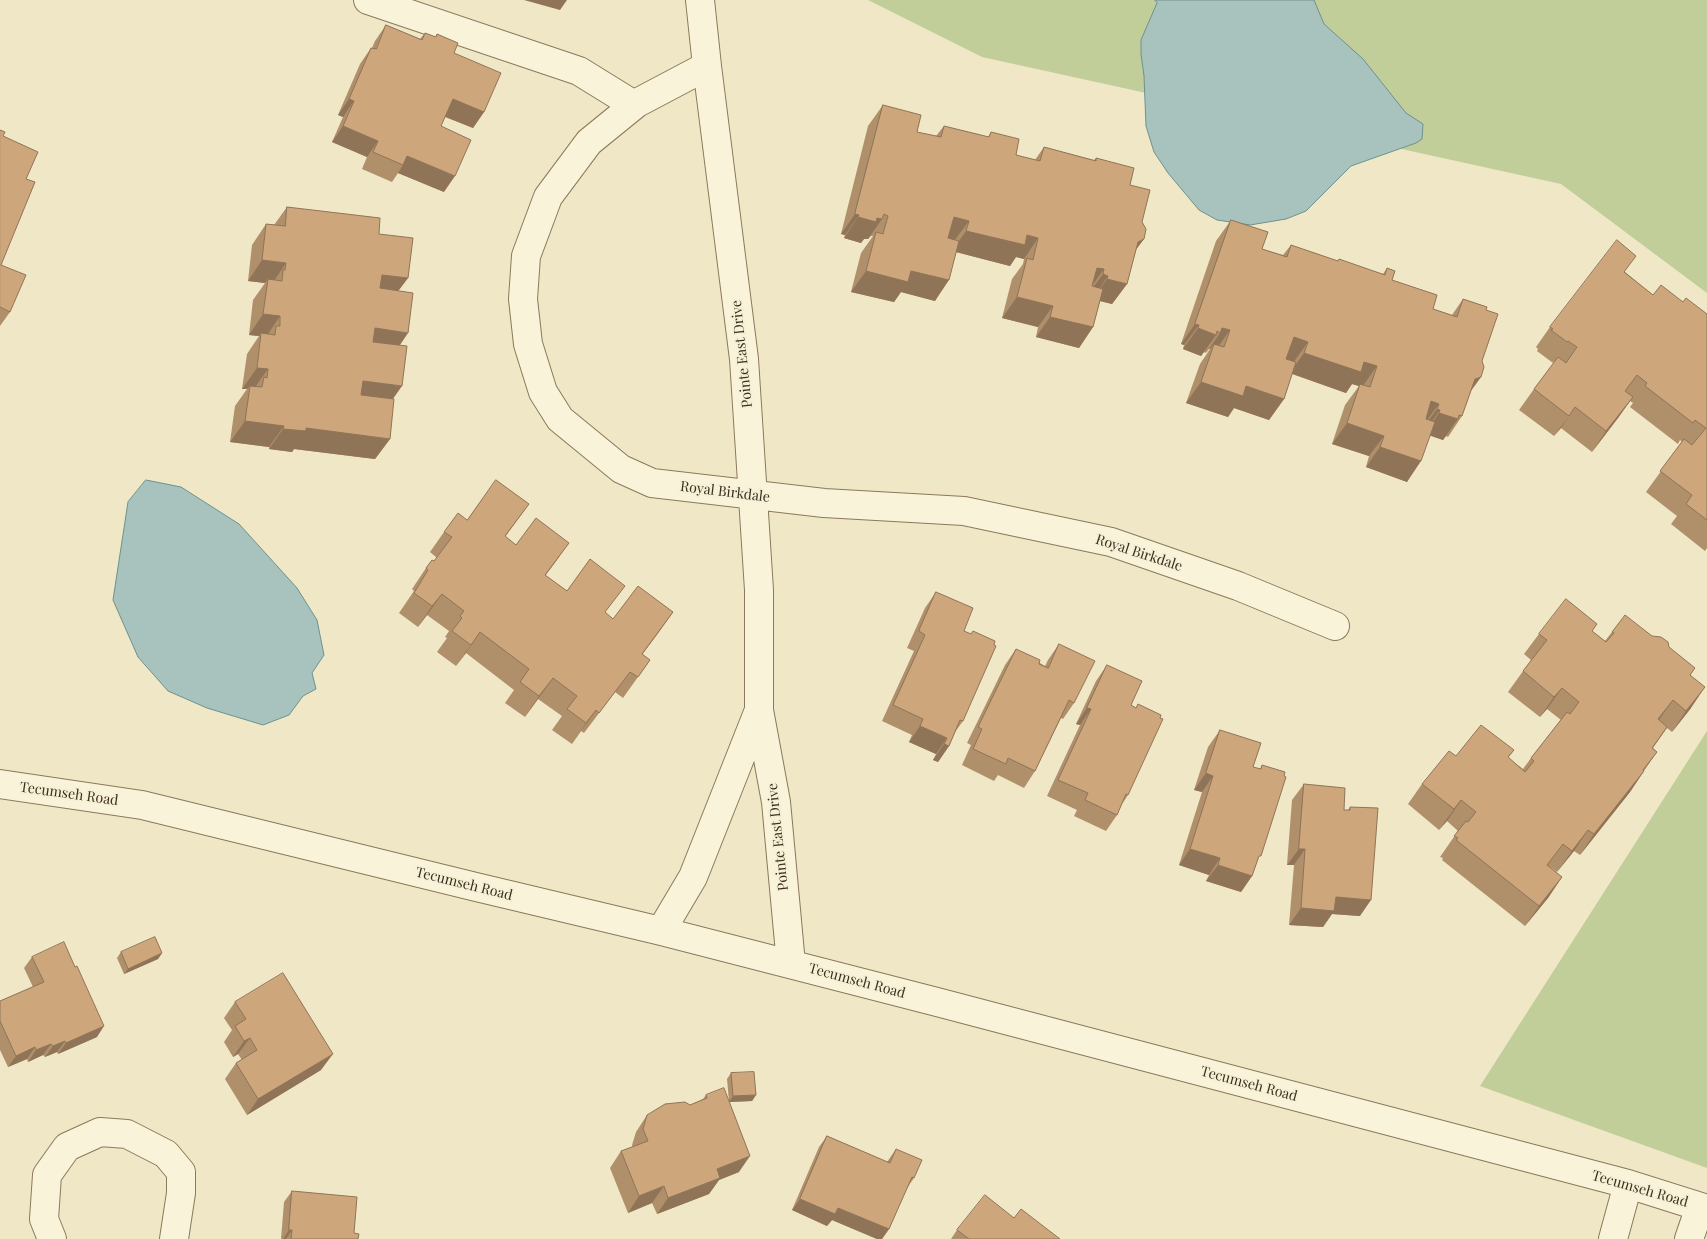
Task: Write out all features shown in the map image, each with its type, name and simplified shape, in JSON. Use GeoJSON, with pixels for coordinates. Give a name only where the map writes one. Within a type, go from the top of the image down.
{"type":"FeatureCollection","features":[{"type":"Feature","properties":{"kind":"street"},"geometry":{"type":"LineString","coordinates":[[368,0],[579,71],[634,106]]}},
{"type":"Feature","properties":{"kind":"street","name":"Pointe East Drive"},"geometry":{"type":"LineString","coordinates":[[700,0],[744,359],[759,590],[759,710],[776,802],[791,964]]}},
{"type":"Feature","properties":{"kind":"street","name":"Royal Birkdale"},"geometry":{"type":"LineString","coordinates":[[707,66],[634,106],[589,142],[548,197],[526,256],[523,299],[528,344],[543,392],[560,419],[620,469],[652,483],[824,503],[964,511],[1111,542],[1238,586],[1335,626]]}},
{"type":"Feature","properties":{"kind":"street","name":"Pointe East Drive"},"geometry":{"type":"LineString","coordinates":[[661,931],[693,877],[759,710]]}},
{"type":"Feature","properties":{"kind":"street","name":"Tecumseh Road"},"geometry":{"type":"LineString","coordinates":[[0,784],[142,805],[476,888],[661,931],[1628,1184],[1704,1208]]}},
{"type":"Feature","properties":{"kind":"street"},"geometry":{"type":"LineString","coordinates":[[52,1239],[44,1219],[47,1175],[67,1147],[100,1132],[127,1134],[166,1154],[181,1172],[181,1193],[174,1239]]}},
{"type":"Feature","properties":{"kind":"street"},"geometry":{"type":"LineString","coordinates":[[1613,1239],[1628,1184]]}},
{"type":"Feature","properties":{"kind":"street"},"geometry":{"type":"LineString","coordinates":[[1689,1239],[1704,1208]]}},
{"type":"Feature","properties":{"kind":"green space"},"geometry":{"type":"Polygon","coordinates":[[[868,0],[1707,0],[1707,293],[1561,184],[982,57],[868,0]]]}},
{"type":"Feature","properties":{"kind":"green space"},"geometry":{"type":"Polygon","coordinates":[[[1707,731],[1707,1168],[1480,1086],[1707,731]]]}},
{"type":"Feature","properties":{"kind":"water"},"geometry":{"type":"Polygon","coordinates":[[[1155,0],[1314,0],[1324,24],[1363,59],[1406,113],[1423,124],[1422,139],[1416,143],[1351,166],[1306,211],[1286,219],[1250,225],[1217,220],[1199,210],[1168,173],[1154,152],[1146,126],[1141,40],[1157,3],[1155,0]]]}},
{"type":"Feature","properties":{"kind":"water"},"geometry":{"type":"Polygon","coordinates":[[[146,480],[181,487],[239,524],[297,588],[317,620],[324,655],[312,673],[316,689],[303,696],[289,715],[263,725],[207,708],[168,691],[138,657],[113,600],[128,502],[146,480]]]}},
{"type":"Feature","properties":{"kind":"building"},"geometry":{"type":"Polygon","coordinates":[[[386,25],[422,40],[425,33],[436,37],[437,34],[458,43],[454,53],[501,73],[484,112],[453,99],[441,126],[471,140],[455,176],[407,156],[403,165],[373,152],[378,141],[343,126],[354,101],[349,99],[371,48],[376,49],[386,25]]]}},
{"type":"Feature","properties":{"kind":"building"},"geometry":{"type":"Polygon","coordinates":[[[883,105],[921,115],[917,132],[941,137],[944,126],[989,137],[991,132],[1019,139],[1016,155],[1040,161],[1044,147],[1096,161],[1096,158],[1134,168],[1130,185],[1150,190],[1142,222],[1146,229],[1144,239],[1138,242],[1127,284],[1107,279],[1108,276],[1103,274],[1104,269],[1097,268],[1092,286],[1103,289],[1093,327],[1050,317],[1053,306],[1017,297],[1027,258],[1033,260],[1038,238],[1027,235],[1025,245],[966,231],[969,221],[954,217],[948,238],[959,241],[949,280],[911,271],[908,282],[866,271],[876,232],[883,234],[888,216],[884,214],[882,219],[877,218],[876,222],[858,217],[859,215],[855,214],[883,105]]]}},
{"type":"Feature","properties":{"kind":"building"},"geometry":{"type":"Polygon","coordinates":[[[0,130],[5,132],[3,136],[38,152],[26,179],[35,182],[1,265],[26,275],[10,312],[0,307],[0,130]]]}},
{"type":"Feature","properties":{"kind":"building"},"geometry":{"type":"Polygon","coordinates":[[[287,207],[380,218],[379,234],[413,238],[408,278],[382,275],[380,288],[413,293],[408,333],[375,328],[373,342],[407,346],[402,386],[363,381],[361,395],[394,399],[390,439],[306,428],[306,431],[283,429],[284,426],[245,421],[250,386],[262,387],[264,377],[267,378],[268,369],[257,368],[261,333],[275,335],[276,326],[280,326],[280,316],[263,314],[268,279],[282,281],[286,263],[262,260],[266,224],[285,226],[287,207]]]}},
{"type":"Feature","properties":{"kind":"building"},"geometry":{"type":"Polygon","coordinates":[[[1231,220],[1268,232],[1262,249],[1287,257],[1291,245],[1385,275],[1387,268],[1395,271],[1392,280],[1437,295],[1433,309],[1457,317],[1463,299],[1487,307],[1486,310],[1498,314],[1482,361],[1484,367],[1481,377],[1475,379],[1462,416],[1459,415],[1458,419],[1439,413],[1440,410],[1437,409],[1439,404],[1431,401],[1426,419],[1435,422],[1421,461],[1380,447],[1384,436],[1347,423],[1360,384],[1370,387],[1377,366],[1364,362],[1361,372],[1304,353],[1308,342],[1294,337],[1286,359],[1296,362],[1284,399],[1246,386],[1243,396],[1201,382],[1214,344],[1224,347],[1230,330],[1222,328],[1220,333],[1217,331],[1216,335],[1198,328],[1199,325],[1195,324],[1231,220]]]}},
{"type":"Feature","properties":{"kind":"building"},"geometry":{"type":"Polygon","coordinates":[[[1617,240],[1636,256],[1624,272],[1653,295],[1661,285],[1683,302],[1686,298],[1707,314],[1707,520],[1686,504],[1692,495],[1660,471],[1684,439],[1692,445],[1706,428],[1695,420],[1693,423],[1645,386],[1647,383],[1637,375],[1625,391],[1633,397],[1606,431],[1575,407],[1569,416],[1534,389],[1558,357],[1566,363],[1577,347],[1567,342],[1551,330],[1553,329],[1550,327],[1617,240]]]}},
{"type":"Feature","properties":{"kind":"building"},"geometry":{"type":"Polygon","coordinates":[[[496,480],[529,504],[505,536],[516,545],[536,518],[569,543],[545,575],[567,591],[590,559],[625,586],[605,612],[613,619],[638,586],[673,612],[642,654],[650,660],[638,677],[630,672],[599,713],[596,710],[586,723],[567,709],[577,696],[553,678],[539,696],[520,682],[529,669],[480,632],[471,645],[452,631],[462,618],[460,616],[464,611],[442,594],[432,606],[414,593],[428,570],[426,568],[432,560],[434,561],[452,537],[444,532],[458,513],[467,520],[496,480]]]}},
{"type":"Feature","properties":{"kind":"building"},"geometry":{"type":"Polygon","coordinates":[[[936,592],[973,608],[964,631],[971,634],[973,631],[995,641],[994,645],[996,646],[963,721],[960,720],[949,746],[944,744],[947,738],[920,726],[923,719],[893,705],[925,635],[919,631],[936,592]]]}},
{"type":"Feature","properties":{"kind":"building"},"geometry":{"type":"Polygon","coordinates":[[[1566,599],[1597,624],[1592,631],[1606,642],[1625,615],[1652,636],[1661,637],[1668,642],[1669,647],[1695,668],[1690,675],[1705,687],[1686,711],[1673,700],[1658,719],[1667,727],[1652,748],[1657,752],[1644,771],[1594,834],[1588,830],[1572,851],[1563,844],[1547,865],[1562,877],[1539,906],[1456,840],[1458,838],[1454,836],[1476,812],[1461,800],[1454,809],[1422,784],[1449,751],[1456,756],[1481,725],[1514,750],[1508,757],[1525,772],[1534,761],[1531,758],[1567,712],[1570,714],[1579,702],[1562,688],[1554,697],[1523,671],[1547,640],[1539,634],[1566,599]]]}},
{"type":"Feature","properties":{"kind":"building"},"geometry":{"type":"Polygon","coordinates":[[[1059,644],[1095,661],[1074,703],[1069,700],[1035,771],[1008,758],[1006,764],[973,749],[982,729],[978,727],[1016,649],[1040,660],[1039,664],[1048,668],[1059,644]]]}},
{"type":"Feature","properties":{"kind":"building"},"geometry":{"type":"Polygon","coordinates":[[[1107,665],[1142,681],[1131,705],[1136,708],[1138,704],[1161,715],[1160,718],[1163,719],[1117,815],[1085,800],[1088,793],[1058,780],[1091,709],[1087,708],[1107,665]]]}},
{"type":"Feature","properties":{"kind":"building"},"geometry":{"type":"Polygon","coordinates":[[[1220,730],[1261,743],[1253,767],[1261,769],[1262,765],[1285,772],[1284,776],[1286,777],[1261,856],[1259,856],[1252,876],[1218,865],[1220,858],[1190,849],[1213,776],[1206,773],[1220,730]]]}},
{"type":"Feature","properties":{"kind":"building"},"geometry":{"type":"Polygon","coordinates":[[[1304,784],[1345,788],[1344,810],[1350,810],[1350,807],[1378,808],[1371,900],[1336,897],[1334,911],[1301,908],[1305,849],[1299,849],[1304,784]]]}},
{"type":"Feature","properties":{"kind":"building"},"geometry":{"type":"Polygon","coordinates":[[[155,937],[162,953],[128,969],[121,952],[155,937]]]}},
{"type":"Feature","properties":{"kind":"building"},"geometry":{"type":"Polygon","coordinates":[[[64,942],[104,1026],[66,1043],[65,1041],[53,1046],[51,1044],[36,1050],[35,1047],[16,1056],[0,1021],[0,1001],[44,982],[32,957],[64,942]]]}},
{"type":"Feature","properties":{"kind":"building"},"geometry":{"type":"Polygon","coordinates":[[[283,973],[333,1054],[258,1099],[236,1063],[257,1050],[250,1038],[244,1041],[235,1026],[246,1019],[235,1002],[283,973]]]}},
{"type":"Feature","properties":{"kind":"building"},"geometry":{"type":"Polygon","coordinates":[[[754,1072],[756,1095],[733,1096],[731,1073],[754,1072]]]}},
{"type":"Feature","properties":{"kind":"building"},"geometry":{"type":"Polygon","coordinates":[[[724,1088],[750,1156],[717,1169],[720,1178],[668,1198],[664,1186],[639,1196],[621,1151],[648,1141],[643,1129],[647,1115],[665,1104],[685,1102],[690,1105],[707,1098],[706,1095],[724,1088]]]}},
{"type":"Feature","properties":{"kind":"building"},"geometry":{"type":"Polygon","coordinates":[[[827,1136],[890,1163],[896,1149],[922,1160],[914,1178],[912,1177],[889,1229],[838,1208],[835,1214],[800,1199],[827,1136]]]}},
{"type":"Feature","properties":{"kind":"building"},"geometry":{"type":"Polygon","coordinates":[[[292,1191],[357,1197],[354,1233],[359,1234],[358,1239],[291,1239],[292,1230],[289,1230],[292,1191]]]}},
{"type":"Feature","properties":{"kind":"building"},"geometry":{"type":"Polygon","coordinates":[[[985,1195],[1014,1218],[1021,1209],[1060,1239],[969,1239],[957,1230],[985,1195]]]}}]}
